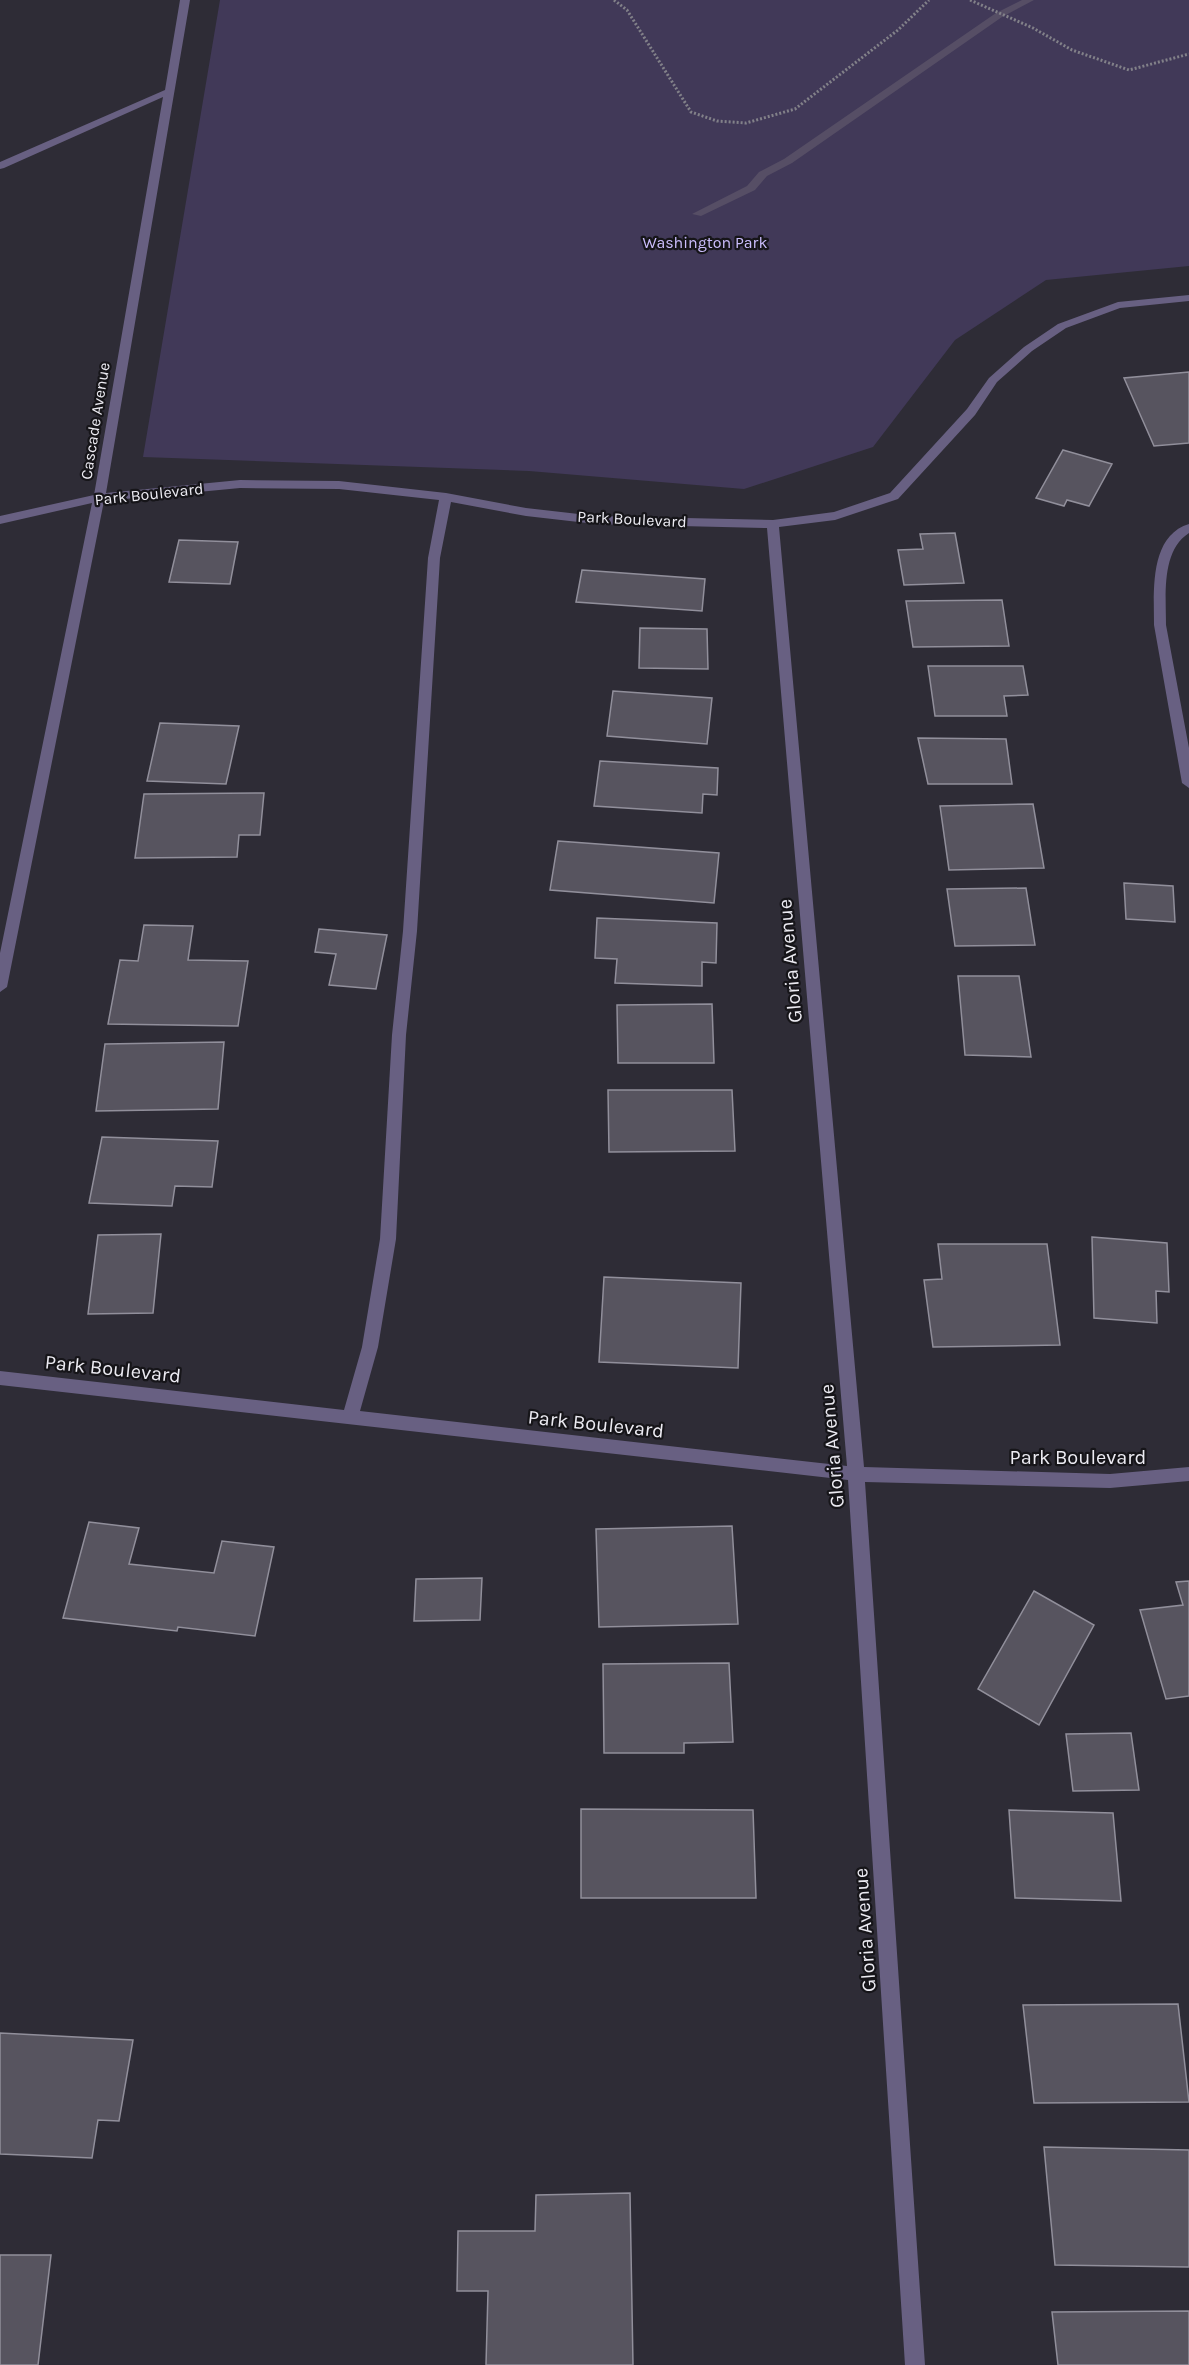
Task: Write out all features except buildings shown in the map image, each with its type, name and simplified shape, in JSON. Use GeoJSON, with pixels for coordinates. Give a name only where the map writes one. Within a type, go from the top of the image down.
{"type":"FeatureCollection","features":[{"type":"Feature","properties":{"kind":"street","name":"Cascade Avenue"},"geometry":{"type":"LineString","coordinates":[[0,987],[99,498],[167,92],[185,0]]}},
{"type":"Feature","properties":{"kind":"street"},"geometry":{"type":"LineString","coordinates":[[0,166],[167,92]]}},
{"type":"Feature","properties":{"kind":"street","name":"Park Boulevard"},"geometry":{"type":"LineString","coordinates":[[0,520],[99,498],[240,484],[339,485],[446,497],[526,512],[596,520],[773,524],[835,516],[894,496],[971,412],[993,380],[1028,349],[1062,326],[1118,305],[1170,298],[1189,298]]}},
{"type":"Feature","properties":{"kind":"street"},"geometry":{"type":"LineString","coordinates":[[350,1417],[370,1347],[388,1239],[399,1035],[410,931],[425,726],[434,558],[446,497]]}},
{"type":"Feature","properties":{"kind":"street","name":"Gloria Avenue"},"geometry":{"type":"LineString","coordinates":[[773,524],[856,1474],[915,2365]]}},
{"type":"Feature","properties":{"kind":"street"},"geometry":{"type":"LineString","coordinates":[[1189,528],[1171,543],[1166,554],[1160,625],[1189,783]]}},
{"type":"Feature","properties":{"kind":"street","name":"Park Boulevard"},"geometry":{"type":"LineString","coordinates":[[0,1378],[856,1474],[1110,1481],[1189,1474]]}},
{"type":"Feature","properties":{"kind":"path"},"geometry":{"type":"LineString","coordinates":[[614,0],[627,10],[691,112],[717,121],[746,123],[795,109],[898,30],[929,0]]}},
{"type":"Feature","properties":{"kind":"path"},"geometry":{"type":"LineString","coordinates":[[970,0],[1019,22],[1072,50],[1129,70],[1189,54]]}},
{"type":"Feature","properties":{"kind":"green space","name":"Washington Park"},"geometry":{"type":"Polygon","coordinates":[[[220,0],[1189,0],[1189,266],[1046,280],[955,340],[873,447],[744,489],[529,471],[143,457],[220,0]]]}},
{"type":"Feature","properties":{"kind":"waterway"},"geometry":{"type":"LineString","coordinates":[[697,214],[751,188],[763,174],[788,161],[999,15],[1029,0]]}}]}
